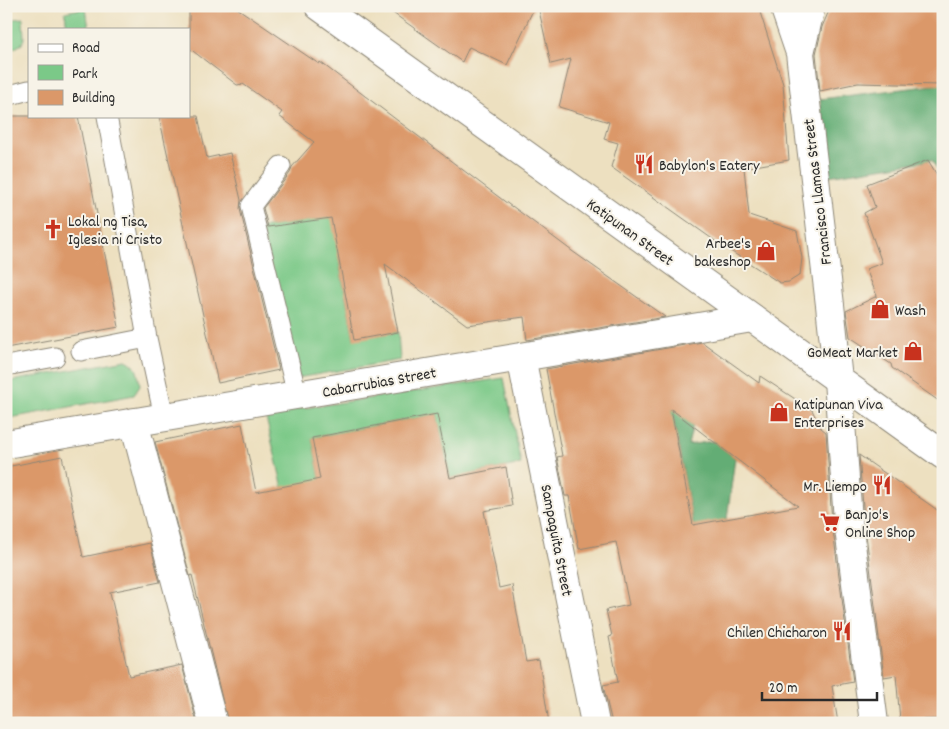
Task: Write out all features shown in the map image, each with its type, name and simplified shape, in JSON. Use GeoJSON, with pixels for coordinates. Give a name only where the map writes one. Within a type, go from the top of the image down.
{"type":"FeatureCollection","features":[{"type":"Feature","properties":{"kind":"street","name":"Katipunan Street"},"geometry":{"type":"LineString","coordinates":[[318,6],[943,455]]}},
{"type":"Feature","properties":{"kind":"street","name":"Francisco Llamas Street"},"geometry":{"type":"LineString","coordinates":[[784,6],[800,53],[838,380],[848,521],[874,723]]}},
{"type":"Feature","properties":{"kind":"street"},"geometry":{"type":"LineString","coordinates":[[800,53],[811,6]]}},
{"type":"Feature","properties":{"kind":"street","name":"Cabarrubias Street"},"geometry":{"type":"LineString","coordinates":[[6,444],[752,318]]}},
{"type":"Feature","properties":{"kind":"street","name":"Sampaguita Street"},"geometry":{"type":"LineString","coordinates":[[521,357],[595,723]]}},
{"type":"Feature","properties":{"kind":"street"},"geometry":{"type":"LineString","coordinates":[[134,422],[213,723]]}},
{"type":"Feature","properties":{"kind":"lane"},"geometry":{"type":"LineString","coordinates":[[6,96],[28,90]]}},
{"type":"Feature","properties":{"kind":"lane"},"geometry":{"type":"LineString","coordinates":[[107,118],[147,338],[164,417]]}},
{"type":"Feature","properties":{"kind":"lane"},"geometry":{"type":"LineString","coordinates":[[281,166],[251,206],[297,395]]}},
{"type":"Feature","properties":{"kind":"lane"},"geometry":{"type":"LineString","coordinates":[[81,351],[147,338]]}},
{"type":"Feature","properties":{"kind":"lane"},"geometry":{"type":"LineString","coordinates":[[6,366],[55,357]]}},
{"type":"Feature","properties":{"kind":"green space"},"geometry":{"type":"Polygon","coordinates":[[[86,8],[89,28],[67,28],[65,12],[86,8]]]}},
{"type":"Feature","properties":{"kind":"green space"},"geometry":{"type":"Polygon","coordinates":[[[23,18],[24,38],[22,44],[6,50],[6,20],[23,18]]]}},
{"type":"Feature","properties":{"kind":"green space"},"geometry":{"type":"Polygon","coordinates":[[[943,84],[943,175],[940,176],[932,160],[828,176],[820,99],[943,84]]]}},
{"type":"Feature","properties":{"kind":"green space"},"geometry":{"type":"Polygon","coordinates":[[[334,217],[340,267],[354,339],[398,332],[400,360],[297,378],[261,228],[334,217]]]}},
{"type":"Feature","properties":{"kind":"green space"},"geometry":{"type":"Polygon","coordinates":[[[126,360],[133,364],[138,374],[140,386],[134,395],[10,418],[6,417],[6,382],[126,360]]]}},
{"type":"Feature","properties":{"kind":"green space"},"geometry":{"type":"Polygon","coordinates":[[[504,378],[521,464],[450,478],[437,414],[312,438],[320,479],[297,545],[265,414],[504,378]]]}},
{"type":"Feature","properties":{"kind":"green space"},"geometry":{"type":"Polygon","coordinates":[[[638,389],[699,400],[688,445],[713,441],[735,458],[727,519],[694,529],[675,429],[649,434],[638,389]]]}},
{"type":"Feature","properties":{"kind":"building"},"geometry":{"type":"Polygon","coordinates":[[[189,6],[234,6],[319,64],[320,62],[512,207],[665,317],[527,340],[524,317],[467,325],[385,264],[398,332],[354,340],[331,218],[268,227],[263,208],[290,173],[292,167],[314,142],[279,116],[282,112],[243,84],[237,85],[190,49],[189,6]]]}},
{"type":"Feature","properties":{"kind":"building"},"geometry":{"type":"Polygon","coordinates":[[[383,6],[535,6],[507,65],[469,47],[462,62],[383,6]]]}},
{"type":"Feature","properties":{"kind":"building"},"geometry":{"type":"Polygon","coordinates":[[[538,6],[758,6],[783,84],[789,160],[744,168],[749,215],[797,231],[802,258],[800,275],[789,282],[780,283],[718,243],[611,167],[618,143],[604,139],[609,122],[559,107],[571,59],[551,64],[538,6]]]}},
{"type":"Feature","properties":{"kind":"building"},"geometry":{"type":"Polygon","coordinates":[[[831,6],[942,6],[940,85],[858,83],[820,91],[816,54],[822,27],[831,6]]]}},
{"type":"Feature","properties":{"kind":"building","name":"Lokal ng Tisa, Iglesia ni Cristo"},"geometry":{"type":"Polygon","coordinates":[[[6,116],[78,118],[119,327],[6,348],[6,116]]]}},
{"type":"Feature","properties":{"kind":"building"},"geometry":{"type":"Polygon","coordinates":[[[190,116],[198,116],[207,158],[230,153],[241,200],[240,209],[279,370],[218,383],[159,118],[190,118],[190,116]]]}},
{"type":"Feature","properties":{"kind":"building"},"geometry":{"type":"Polygon","coordinates":[[[928,160],[943,185],[943,404],[892,368],[891,364],[850,337],[846,311],[877,296],[866,269],[882,263],[864,213],[875,207],[867,184],[928,160]]]}},
{"type":"Feature","properties":{"kind":"building"},"geometry":{"type":"Polygon","coordinates":[[[702,342],[759,383],[760,376],[812,410],[821,428],[826,432],[832,523],[853,682],[832,686],[838,723],[612,723],[603,685],[618,682],[609,637],[612,636],[606,610],[629,605],[616,542],[579,549],[569,496],[565,496],[557,457],[562,456],[546,369],[702,342]],[[671,409],[693,525],[798,506],[671,409]]]}},
{"type":"Feature","properties":{"kind":"building"},"geometry":{"type":"Polygon","coordinates":[[[437,414],[450,478],[506,467],[512,506],[484,511],[499,588],[512,585],[526,662],[539,660],[549,723],[228,723],[192,575],[190,576],[155,442],[242,424],[256,492],[320,479],[312,438],[437,414]]]}},
{"type":"Feature","properties":{"kind":"building"},"geometry":{"type":"Polygon","coordinates":[[[859,455],[943,514],[943,719],[900,720],[896,675],[884,677],[864,519],[859,455]]]}},
{"type":"Feature","properties":{"kind":"building"},"geometry":{"type":"Polygon","coordinates":[[[62,456],[83,557],[150,543],[160,582],[110,592],[129,676],[182,665],[197,723],[6,723],[6,467],[62,456]]]}},
{"type":"Feature","properties":{"kind":"place","name":"Babylon's Eatery"},"geometry":{"type":"Point","coordinates":[644,164]}},
{"type":"Feature","properties":{"kind":"place","name":"Lokal ng Tisa, Iglesia ni Cristo"},"geometry":{"type":"Point","coordinates":[53,229]}},
{"type":"Feature","properties":{"kind":"place","name":"Arbee's bakeshop"},"geometry":{"type":"Point","coordinates":[766,251]}},
{"type":"Feature","properties":{"kind":"place","name":"Wash"},"geometry":{"type":"Point","coordinates":[880,309]}},
{"type":"Feature","properties":{"kind":"place","name":"GoMeat Market"},"geometry":{"type":"Point","coordinates":[913,351]}},
{"type":"Feature","properties":{"kind":"place","name":"Katipunan Viva Enterprises"},"geometry":{"type":"Point","coordinates":[779,412]}},
{"type":"Feature","properties":{"kind":"place","name":"Mr. Liempo"},"geometry":{"type":"Point","coordinates":[882,485]}},
{"type":"Feature","properties":{"kind":"place","name":"Banjo's Online Shop"},"geometry":{"type":"Point","coordinates":[830,522]}},
{"type":"Feature","properties":{"kind":"place","name":"Chilen Chicharon"},"geometry":{"type":"Point","coordinates":[842,631]}}]}
